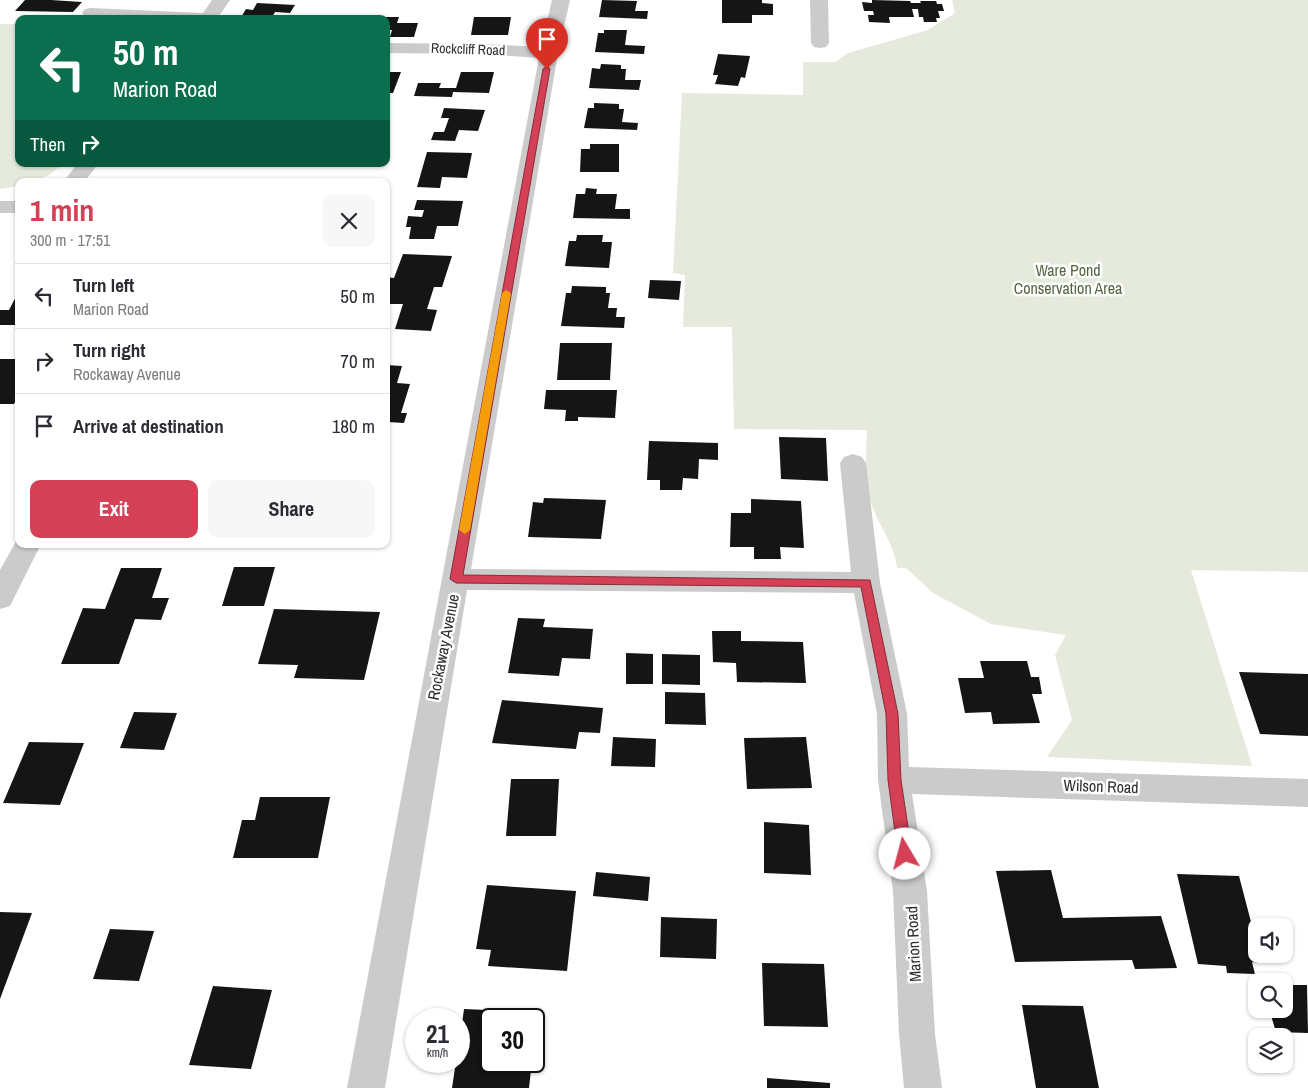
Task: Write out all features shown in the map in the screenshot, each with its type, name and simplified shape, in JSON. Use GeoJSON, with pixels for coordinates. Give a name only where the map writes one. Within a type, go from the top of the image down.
{"type":"FeatureCollection","features":[{"type":"Feature","properties":{"kind":"street"},"geometry":{"type":"LineString","coordinates":[[211,15],[221,0]]}},
{"type":"Feature","properties":{"kind":"street","name":"Rockaway Avenue"},"geometry":{"type":"LineString","coordinates":[[366,1088],[410,826],[456,579],[549,53],[561,0]]}},
{"type":"Feature","properties":{"kind":"street"},"geometry":{"type":"LineString","coordinates":[[819,0],[820,43]]}},
{"type":"Feature","properties":{"kind":"street"},"geometry":{"type":"LineString","coordinates":[[91,13],[130,15]]}},
{"type":"Feature","properties":{"kind":"street","name":"Rockcliff Road"},"geometry":{"type":"LineString","coordinates":[[390,48],[484,49],[549,53]]}},
{"type":"Feature","properties":{"kind":"street"},"geometry":{"type":"LineString","coordinates":[[76,178],[86,167]]}},
{"type":"Feature","properties":{"kind":"street"},"geometry":{"type":"LineString","coordinates":[[0,207],[15,207]]}},
{"type":"Feature","properties":{"kind":"street","name":"Marion Road"},"geometry":{"type":"LineString","coordinates":[[853,463],[866,583],[892,714],[894,780],[910,891],[917,1034],[923,1088]]}},
{"type":"Feature","properties":{"kind":"street"},"geometry":{"type":"LineString","coordinates":[[0,598],[25,548]]}},
{"type":"Feature","properties":{"kind":"street"},"geometry":{"type":"LineString","coordinates":[[456,579],[866,583]]}},
{"type":"Feature","properties":{"kind":"street","name":"Wilson Road"},"geometry":{"type":"LineString","coordinates":[[894,780],[1308,793]]}},
{"type":"Feature","properties":{"kind":"green space","name":"Ware Pond Conservation Area"},"geometry":{"type":"Polygon","coordinates":[[[952,0],[1308,0],[1308,572],[1191,570],[1252,766],[1047,757],[1072,720],[1055,655],[1066,635],[991,624],[933,593],[906,568],[897,568],[894,553],[874,511],[868,492],[866,471],[867,430],[734,429],[732,327],[683,327],[685,275],[673,273],[682,93],[803,95],[803,62],[835,62],[848,53],[928,30],[955,13],[952,0]]]}},
{"type":"Feature","properties":{"kind":"green space"},"geometry":{"type":"Polygon","coordinates":[[[0,24],[15,24],[15,167],[59,167],[43,178],[15,178],[15,187],[0,189],[0,24]]]}},
{"type":"Feature","properties":{"kind":"building"},"geometry":{"type":"Polygon","coordinates":[[[25,0],[82,2],[73,12],[15,11],[25,0]]]}},
{"type":"Feature","properties":{"kind":"building"},"geometry":{"type":"Polygon","coordinates":[[[602,0],[637,1],[635,11],[648,11],[647,19],[599,17],[602,0]]]}},
{"type":"Feature","properties":{"kind":"building"},"geometry":{"type":"Polygon","coordinates":[[[722,0],[762,0],[762,3],[773,4],[773,15],[752,15],[752,23],[722,23],[722,0]]]}},
{"type":"Feature","properties":{"kind":"building"},"geometry":{"type":"Polygon","coordinates":[[[872,0],[910,1],[911,3],[936,1],[937,4],[942,4],[944,11],[938,11],[940,18],[936,18],[937,22],[924,22],[923,17],[919,17],[918,9],[912,9],[914,17],[889,17],[890,23],[869,22],[868,15],[874,15],[873,11],[864,11],[862,2],[872,3],[872,0]]]}},
{"type":"Feature","properties":{"kind":"building"},"geometry":{"type":"Polygon","coordinates":[[[257,3],[295,5],[290,13],[275,12],[273,15],[242,15],[246,9],[253,10],[257,3]]]}},
{"type":"Feature","properties":{"kind":"building"},"geometry":{"type":"Polygon","coordinates":[[[390,17],[399,17],[397,23],[418,23],[414,37],[390,37],[392,30],[390,30],[390,17]]]}},
{"type":"Feature","properties":{"kind":"building"},"geometry":{"type":"Polygon","coordinates":[[[474,17],[511,17],[508,35],[471,35],[474,17]]]}},
{"type":"Feature","properties":{"kind":"building"},"geometry":{"type":"Polygon","coordinates":[[[604,30],[627,30],[625,45],[645,46],[644,54],[595,52],[598,33],[604,33],[604,30]]]}},
{"type":"Feature","properties":{"kind":"building"},"geometry":{"type":"Polygon","coordinates":[[[718,54],[750,56],[745,78],[741,77],[738,86],[715,84],[718,75],[713,75],[718,54]]]}},
{"type":"Feature","properties":{"kind":"building"},"geometry":{"type":"Polygon","coordinates":[[[601,64],[621,65],[621,69],[626,69],[625,80],[641,80],[639,90],[589,88],[592,68],[600,69],[601,64]]]}},
{"type":"Feature","properties":{"kind":"building"},"geometry":{"type":"Polygon","coordinates":[[[390,72],[401,72],[393,93],[390,93],[390,72]]]}},
{"type":"Feature","properties":{"kind":"building"},"geometry":{"type":"Polygon","coordinates":[[[461,72],[494,72],[489,93],[453,92],[452,97],[414,96],[418,83],[441,83],[439,88],[456,88],[461,72]]]}},
{"type":"Feature","properties":{"kind":"building"},"geometry":{"type":"Polygon","coordinates":[[[594,103],[619,104],[619,109],[624,109],[622,122],[638,123],[637,130],[584,128],[588,108],[594,108],[594,103]]]}},
{"type":"Feature","properties":{"kind":"building"},"geometry":{"type":"Polygon","coordinates":[[[444,108],[485,110],[478,131],[459,130],[455,141],[431,140],[434,132],[444,132],[449,118],[441,118],[444,108]]]}},
{"type":"Feature","properties":{"kind":"building"},"geometry":{"type":"Polygon","coordinates":[[[590,144],[619,144],[619,172],[580,172],[581,149],[590,149],[590,144]]]}},
{"type":"Feature","properties":{"kind":"building"},"geometry":{"type":"Polygon","coordinates":[[[427,152],[472,153],[467,178],[442,177],[440,188],[417,187],[427,152]]]}},
{"type":"Feature","properties":{"kind":"building"},"geometry":{"type":"Polygon","coordinates":[[[586,188],[597,189],[596,194],[617,194],[615,209],[630,209],[630,219],[573,218],[576,194],[585,194],[586,188]]]}},
{"type":"Feature","properties":{"kind":"building"},"geometry":{"type":"Polygon","coordinates":[[[417,200],[463,201],[458,226],[437,226],[434,239],[409,239],[411,227],[406,227],[408,216],[422,217],[424,210],[414,210],[417,200]]]}},
{"type":"Feature","properties":{"kind":"building"},"geometry":{"type":"Polygon","coordinates":[[[577,235],[603,235],[602,242],[612,242],[609,268],[565,266],[569,241],[576,241],[577,235]]]}},
{"type":"Feature","properties":{"kind":"building"},"geometry":{"type":"Polygon","coordinates":[[[403,254],[452,256],[442,287],[434,287],[427,309],[437,310],[431,331],[395,329],[403,304],[390,304],[390,278],[394,278],[403,254]]]}},
{"type":"Feature","properties":{"kind":"building"},"geometry":{"type":"Polygon","coordinates":[[[650,280],[681,281],[679,300],[648,298],[650,280]]]}},
{"type":"Feature","properties":{"kind":"building"},"geometry":{"type":"Polygon","coordinates":[[[572,286],[606,287],[606,293],[610,293],[608,308],[617,308],[616,317],[625,317],[624,328],[561,326],[566,293],[571,293],[572,286]]]}},
{"type":"Feature","properties":{"kind":"building"},"geometry":{"type":"Polygon","coordinates":[[[15,299],[15,325],[0,325],[0,310],[9,310],[15,299]]]}},
{"type":"Feature","properties":{"kind":"building"},"geometry":{"type":"Polygon","coordinates":[[[560,343],[612,343],[610,380],[557,380],[560,343]]]}},
{"type":"Feature","properties":{"kind":"building"},"geometry":{"type":"Polygon","coordinates":[[[0,359],[15,359],[15,402],[14,404],[0,404],[0,359]]]}},
{"type":"Feature","properties":{"kind":"building"},"geometry":{"type":"Polygon","coordinates":[[[390,365],[402,366],[397,383],[410,384],[401,413],[407,413],[404,423],[390,422],[390,365]]]}},
{"type":"Feature","properties":{"kind":"building"},"geometry":{"type":"Polygon","coordinates":[[[546,390],[617,390],[615,418],[578,417],[578,421],[565,421],[566,410],[544,409],[546,390]]]}},
{"type":"Feature","properties":{"kind":"building"},"geometry":{"type":"Polygon","coordinates":[[[779,437],[826,438],[828,481],[781,479],[779,437]]]}},
{"type":"Feature","properties":{"kind":"building"},"geometry":{"type":"Polygon","coordinates":[[[649,441],[718,443],[718,460],[699,459],[698,479],[683,478],[682,490],[660,490],[660,480],[647,480],[649,441]]]}},
{"type":"Feature","properties":{"kind":"building"},"geometry":{"type":"Polygon","coordinates":[[[544,498],[606,500],[601,539],[528,537],[533,502],[543,503],[544,498]]]}},
{"type":"Feature","properties":{"kind":"building"},"geometry":{"type":"Polygon","coordinates":[[[751,499],[801,501],[804,548],[780,547],[781,559],[754,559],[754,547],[730,547],[731,513],[751,513],[751,499]]]}},
{"type":"Feature","properties":{"kind":"building"},"geometry":{"type":"Polygon","coordinates":[[[234,567],[275,567],[264,606],[222,606],[234,567]]]}},
{"type":"Feature","properties":{"kind":"building"},"geometry":{"type":"Polygon","coordinates":[[[121,568],[162,568],[152,598],[169,598],[161,620],[135,619],[119,664],[61,664],[83,608],[105,609],[121,568]]]}},
{"type":"Feature","properties":{"kind":"building"},"geometry":{"type":"Polygon","coordinates":[[[274,609],[380,612],[364,680],[294,678],[298,665],[258,664],[274,609]]]}},
{"type":"Feature","properties":{"kind":"building"},"geometry":{"type":"Polygon","coordinates":[[[518,618],[545,619],[543,627],[593,629],[590,659],[562,658],[559,676],[508,673],[518,618]]]}},
{"type":"Feature","properties":{"kind":"building"},"geometry":{"type":"Polygon","coordinates":[[[712,631],[741,631],[741,641],[803,642],[806,683],[737,682],[736,663],[713,662],[712,631]]]}},
{"type":"Feature","properties":{"kind":"building"},"geometry":{"type":"Polygon","coordinates":[[[626,653],[653,654],[653,684],[626,684],[626,653]]]}},
{"type":"Feature","properties":{"kind":"building"},"geometry":{"type":"Polygon","coordinates":[[[662,654],[700,655],[700,685],[662,684],[662,654]]]}},
{"type":"Feature","properties":{"kind":"building"},"geometry":{"type":"Polygon","coordinates":[[[980,661],[1027,661],[1031,677],[1039,677],[1042,694],[1032,694],[1040,723],[993,724],[991,712],[965,713],[958,678],[984,678],[980,661]]]}},
{"type":"Feature","properties":{"kind":"building"},"geometry":{"type":"Polygon","coordinates":[[[1239,672],[1308,674],[1308,736],[1260,734],[1239,672]]]}},
{"type":"Feature","properties":{"kind":"building"},"geometry":{"type":"Polygon","coordinates":[[[665,692],[705,693],[706,725],[665,724],[665,692]]]}},
{"type":"Feature","properties":{"kind":"building"},"geometry":{"type":"Polygon","coordinates":[[[502,700],[603,708],[600,733],[579,732],[576,749],[492,743],[502,700]]]}},
{"type":"Feature","properties":{"kind":"building"},"geometry":{"type":"Polygon","coordinates":[[[134,712],[177,713],[164,750],[120,748],[134,712]]]}},
{"type":"Feature","properties":{"kind":"building"},"geometry":{"type":"Polygon","coordinates":[[[613,737],[656,739],[655,767],[611,766],[613,737]]]}},
{"type":"Feature","properties":{"kind":"building"},"geometry":{"type":"Polygon","coordinates":[[[806,737],[812,788],[747,789],[744,738],[806,737]]]}},
{"type":"Feature","properties":{"kind":"building"},"geometry":{"type":"Polygon","coordinates":[[[29,742],[84,743],[60,805],[3,803],[29,742]]]}},
{"type":"Feature","properties":{"kind":"building"},"geometry":{"type":"Polygon","coordinates":[[[511,779],[559,779],[556,836],[506,836],[511,779]]]}},
{"type":"Feature","properties":{"kind":"building"},"geometry":{"type":"Polygon","coordinates":[[[260,797],[330,797],[318,858],[233,858],[242,820],[255,820],[260,797]]]}},
{"type":"Feature","properties":{"kind":"building"},"geometry":{"type":"Polygon","coordinates":[[[764,822],[809,825],[811,875],[764,873],[764,822]]]}},
{"type":"Feature","properties":{"kind":"building"},"geometry":{"type":"Polygon","coordinates":[[[1051,870],[1063,918],[1161,916],[1177,968],[1135,969],[1132,960],[1015,962],[996,871],[1051,870]]]}},
{"type":"Feature","properties":{"kind":"building"},"geometry":{"type":"Polygon","coordinates":[[[596,872],[650,877],[648,901],[593,896],[596,872]]]}},
{"type":"Feature","properties":{"kind":"building"},"geometry":{"type":"Polygon","coordinates":[[[1177,874],[1239,876],[1250,918],[1248,918],[1248,963],[1252,963],[1255,973],[1227,973],[1226,966],[1198,964],[1177,874]]]}},
{"type":"Feature","properties":{"kind":"building"},"geometry":{"type":"Polygon","coordinates":[[[487,885],[576,891],[567,971],[488,966],[491,950],[476,949],[487,885]]]}},
{"type":"Feature","properties":{"kind":"building"},"geometry":{"type":"Polygon","coordinates":[[[0,912],[32,913],[0,999],[0,912]]]}},
{"type":"Feature","properties":{"kind":"building"},"geometry":{"type":"Polygon","coordinates":[[[661,917],[717,919],[716,959],[660,957],[661,917]]]}},
{"type":"Feature","properties":{"kind":"building"},"geometry":{"type":"Polygon","coordinates":[[[110,929],[154,931],[139,981],[93,979],[110,929]]]}},
{"type":"Feature","properties":{"kind":"building"},"geometry":{"type":"Polygon","coordinates":[[[762,963],[824,964],[828,1027],[764,1026],[762,963]]]}},
{"type":"Feature","properties":{"kind":"building"},"geometry":{"type":"Polygon","coordinates":[[[1293,985],[1307,985],[1308,1033],[1293,1033],[1293,1028],[1275,1028],[1272,1018],[1293,1018],[1293,985]]]}},
{"type":"Feature","properties":{"kind":"building"},"geometry":{"type":"Polygon","coordinates":[[[213,986],[272,990],[251,1069],[189,1065],[213,986]]]}},
{"type":"Feature","properties":{"kind":"building"},"geometry":{"type":"Polygon","coordinates":[[[1022,1005],[1083,1006],[1099,1088],[1036,1088],[1022,1005]]]}},
{"type":"Feature","properties":{"kind":"building"},"geometry":{"type":"Polygon","coordinates":[[[470,1009],[480,1010],[480,1073],[531,1073],[529,1088],[452,1088],[454,1073],[470,1073],[470,1009]]]}},
{"type":"Feature","properties":{"kind":"building"},"geometry":{"type":"Polygon","coordinates":[[[767,1078],[830,1083],[830,1088],[767,1088],[767,1078]]]}},
{"type":"Feature","properties":{"kind":"slow traffic"},"geometry":{"type":"LineString","coordinates":[[465,530],[506,293]]}},
{"type":"Feature","properties":{"kind":"route"},"geometry":{"type":"LineString","coordinates":[[547,69],[456,579],[866,583],[892,714],[894,780],[905,854]]}}]}
